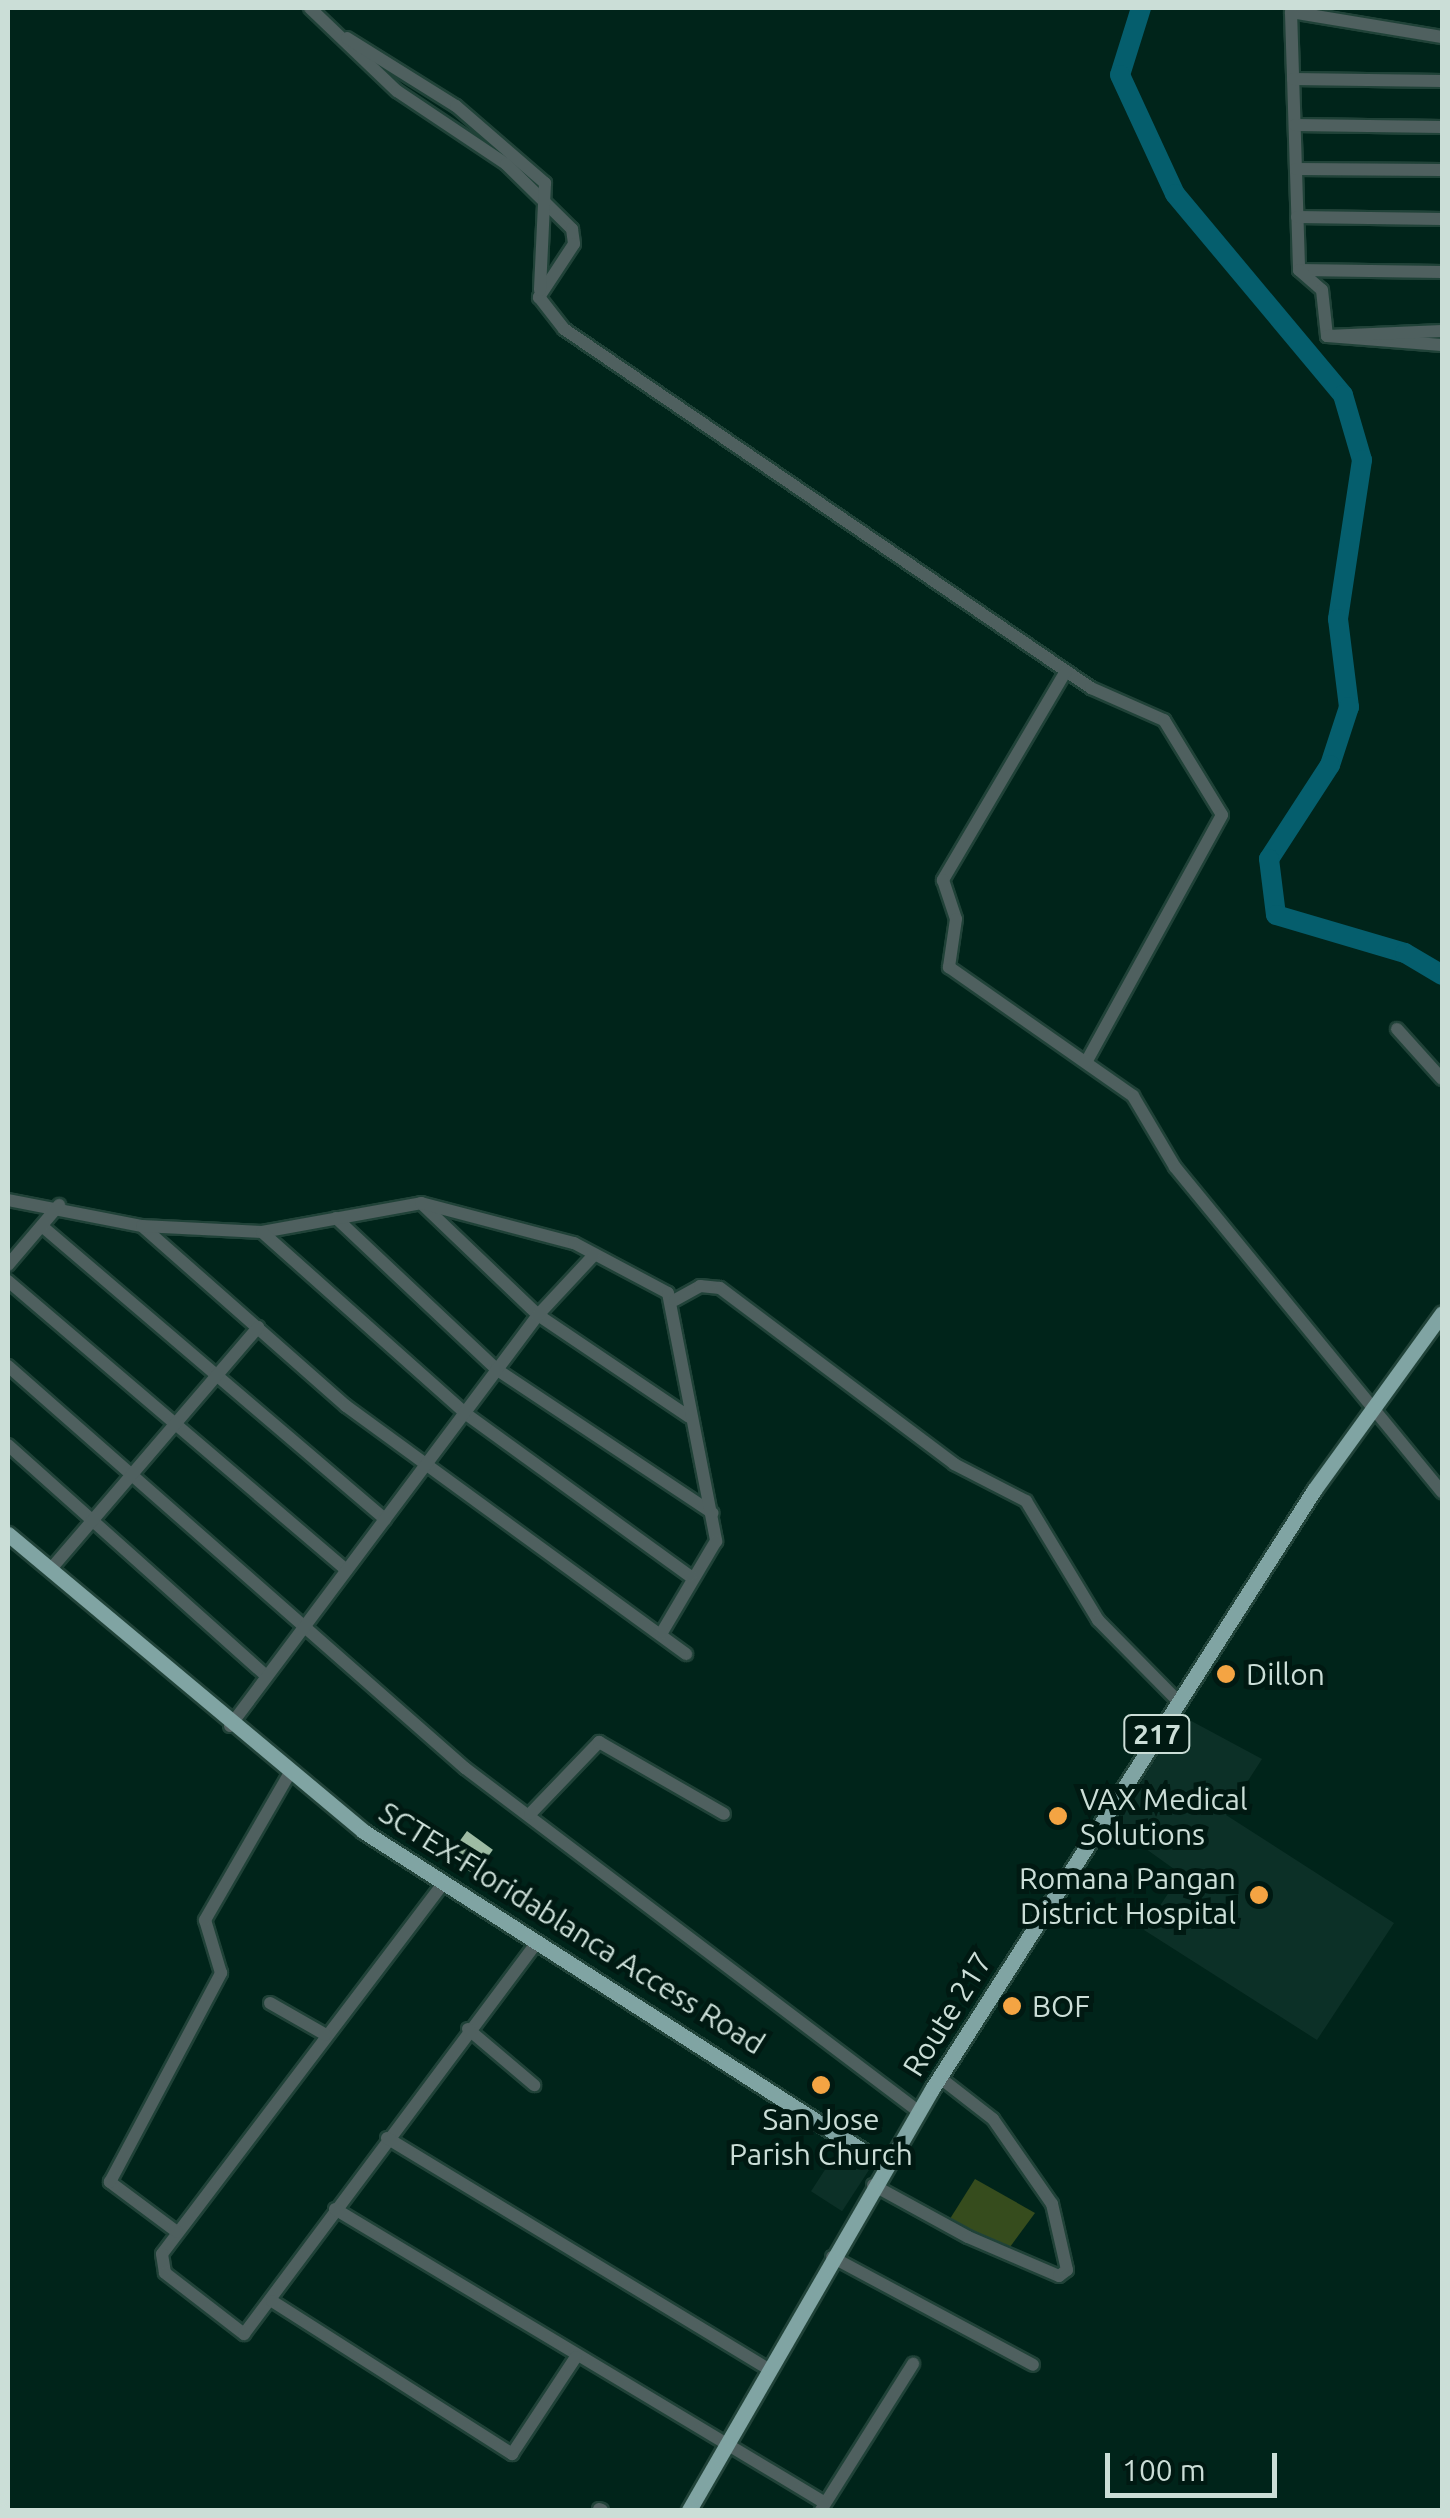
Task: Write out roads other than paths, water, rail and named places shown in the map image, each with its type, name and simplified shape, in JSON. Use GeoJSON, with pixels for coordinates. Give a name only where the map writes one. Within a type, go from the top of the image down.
{"type":"FeatureCollection","features":[{"type":"Feature","properties":{"kind":"main road","name":"Route 217"},"geometry":{"type":"LineString","coordinates":[[689,2510],[918,2111],[1368,1410],[1442,1312]]}},
{"type":"Feature","properties":{"kind":"main road","name":"SCTEX-Floridablanca Access Road"},"geometry":{"type":"LineString","coordinates":[[8,1534],[230,1726],[442,1885],[885,2165]]}},
{"type":"Feature","properties":{"kind":"street"},"geometry":{"type":"LineString","coordinates":[[310,8],[397,91],[506,164],[548,206],[574,239],[539,297]]}},
{"type":"Feature","properties":{"kind":"street"},"geometry":{"type":"LineString","coordinates":[[1327,336],[1322,290],[1299,270],[1292,12],[1442,37]]}},
{"type":"Feature","properties":{"kind":"street"},"geometry":{"type":"LineString","coordinates":[[344,37],[480,127],[545,183],[548,206],[539,297],[564,330],[704,432],[959,590],[1066,671],[1164,720],[1222,810],[1087,1061]]}},
{"type":"Feature","properties":{"kind":"street"},"geometry":{"type":"LineString","coordinates":[[1293,79],[1442,81]]}},
{"type":"Feature","properties":{"kind":"street"},"geometry":{"type":"LineString","coordinates":[[1294,124],[1442,127]]}},
{"type":"Feature","properties":{"kind":"street"},"geometry":{"type":"LineString","coordinates":[[1296,168],[1442,170]]}},
{"type":"Feature","properties":{"kind":"street"},"geometry":{"type":"LineString","coordinates":[[1297,217],[1442,218]]}},
{"type":"Feature","properties":{"kind":"street"},"geometry":{"type":"LineString","coordinates":[[1299,270],[1442,272]]}},
{"type":"Feature","properties":{"kind":"street"},"geometry":{"type":"LineString","coordinates":[[1327,336],[1442,331]]}},
{"type":"Feature","properties":{"kind":"street"},"geometry":{"type":"LineString","coordinates":[[1327,336],[1442,345]]}},
{"type":"Feature","properties":{"kind":"street"},"geometry":{"type":"LineString","coordinates":[[1066,671],[941,888],[956,918],[949,967],[1134,1096],[1175,1167],[1368,1410],[1442,1492]]}},
{"type":"Feature","properties":{"kind":"street"},"geometry":{"type":"LineString","coordinates":[[1397,1029],[1442,1079]]}},
{"type":"Feature","properties":{"kind":"street"},"geometry":{"type":"LineString","coordinates":[[8,1200],[59,1204],[142,1226],[262,1232],[421,1203],[594,1254],[675,1300]]}},
{"type":"Feature","properties":{"kind":"street"},"geometry":{"type":"LineString","coordinates":[[421,1203],[538,1315],[689,1417]]}},
{"type":"Feature","properties":{"kind":"street"},"geometry":{"type":"LineString","coordinates":[[8,1265],[59,1204]]}},
{"type":"Feature","properties":{"kind":"street"},"geometry":{"type":"LineString","coordinates":[[336,1218],[496,1370],[714,1514]]}},
{"type":"Feature","properties":{"kind":"street"},"geometry":{"type":"LineString","coordinates":[[142,1226],[426,1467],[686,1654]]}},
{"type":"Feature","properties":{"kind":"street"},"geometry":{"type":"LineString","coordinates":[[43,1227],[385,1519]]}},
{"type":"Feature","properties":{"kind":"street"},"geometry":{"type":"LineString","coordinates":[[262,1232],[466,1414],[690,1576]]}},
{"type":"Feature","properties":{"kind":"street"},"geometry":{"type":"LineString","coordinates":[[230,1726],[538,1315],[594,1254]]}},
{"type":"Feature","properties":{"kind":"street"},"geometry":{"type":"LineString","coordinates":[[8,1280],[346,1570]]}},
{"type":"Feature","properties":{"kind":"street"},"geometry":{"type":"LineString","coordinates":[[675,1300],[700,1286],[720,1288],[954,1464],[1026,1500],[1098,1620],[1178,1702]]}},
{"type":"Feature","properties":{"kind":"street"},"geometry":{"type":"LineString","coordinates":[[660,1634],[690,1576],[715,1548],[714,1514],[689,1417],[675,1300]]}},
{"type":"Feature","properties":{"kind":"street"},"geometry":{"type":"LineString","coordinates":[[50,1570],[176,1428],[213,1376],[258,1326]]}},
{"type":"Feature","properties":{"kind":"street"},"geometry":{"type":"LineString","coordinates":[[8,1366],[308,1624],[465,1768],[530,1814],[744,1987],[918,2111]]}},
{"type":"Feature","properties":{"kind":"street"},"geometry":{"type":"LineString","coordinates":[[8,1445],[266,1676]]}},
{"type":"Feature","properties":{"kind":"street"},"geometry":{"type":"LineString","coordinates":[[530,1814],[600,1742],[724,1814]]}},
{"type":"Feature","properties":{"kind":"street"},"geometry":{"type":"LineString","coordinates":[[176,2232],[110,2182],[222,1973],[205,1920],[290,1773]]}},
{"type":"Feature","properties":{"kind":"street"},"geometry":{"type":"LineString","coordinates":[[442,1885],[176,2232],[162,2264],[194,2300],[244,2334],[468,2029],[538,1943]]}},
{"type":"Feature","properties":{"kind":"street"},"geometry":{"type":"LineString","coordinates":[[270,2002],[326,2035]]}},
{"type":"Feature","properties":{"kind":"street"},"geometry":{"type":"LineString","coordinates":[[468,2029],[534,2085]]}},
{"type":"Feature","properties":{"kind":"street"},"geometry":{"type":"LineString","coordinates":[[873,2185],[968,2238],[1059,2276],[1067,2270],[1052,2204],[993,2120],[940,2077]]}},
{"type":"Feature","properties":{"kind":"street"},"geometry":{"type":"LineString","coordinates":[[387,2138],[769,2369]]}},
{"type":"Feature","properties":{"kind":"street"},"geometry":{"type":"LineString","coordinates":[[335,2209],[823,2507],[913,2364]]}},
{"type":"Feature","properties":{"kind":"street"},"geometry":{"type":"LineString","coordinates":[[832,2257],[1033,2365]]}},
{"type":"Feature","properties":{"kind":"street"},"geometry":{"type":"LineString","coordinates":[[272,2300],[512,2454],[576,2357]]}},
{"type":"Feature","properties":{"kind":"waterway"},"geometry":{"type":"LineString","coordinates":[[1141,8],[1120,75],[1175,194],[1343,395],[1362,460],[1338,619],[1349,707],[1330,765],[1269,859],[1276,915],[1405,953],[1442,975]]}},
{"type":"Feature","properties":{"kind":"place","name":"Dillon"},"geometry":{"type":"Point","coordinates":[1226,1674]}},
{"type":"Feature","properties":{"kind":"place","name":"VAX Medical Solutions"},"geometry":{"type":"Point","coordinates":[1058,1816]}},
{"type":"Feature","properties":{"kind":"place","name":"Romana Pangan District Hospital"},"geometry":{"type":"Point","coordinates":[1259,1895]}},
{"type":"Feature","properties":{"kind":"place","name":"BOF"},"geometry":{"type":"Point","coordinates":[1012,2006]}},
{"type":"Feature","properties":{"kind":"place","name":"San Jose Parish Church"},"geometry":{"type":"Point","coordinates":[821,2085]}}]}
